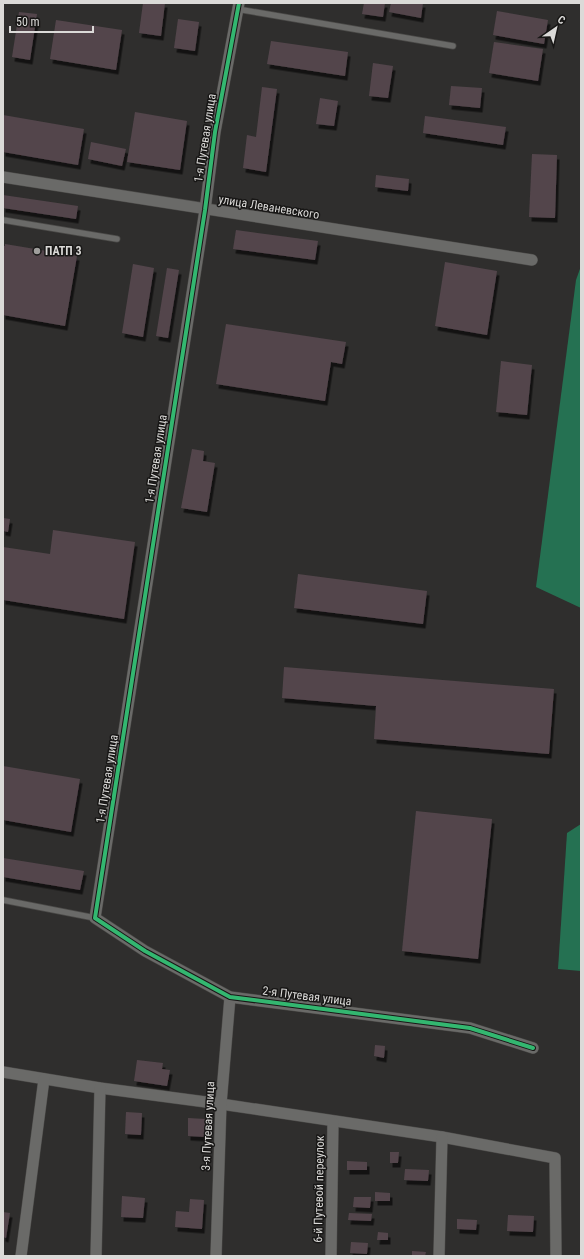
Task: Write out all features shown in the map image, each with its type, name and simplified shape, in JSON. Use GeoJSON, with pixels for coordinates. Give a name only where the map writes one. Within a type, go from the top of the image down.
{"type":"FeatureCollection","features":[{"type":"Feature","properties":{"kind":"street","name":"1-я Путевая улица"},"geometry":{"type":"LineString","coordinates":[[95,918],[216,132],[238,6]]}},
{"type":"Feature","properties":{"kind":"street","name":"улица Леваневского"},"geometry":{"type":"LineString","coordinates":[[3,177],[205,210],[532,260]]}},
{"type":"Feature","properties":{"kind":"street","name":"2-я Путевая улица"},"geometry":{"type":"LineString","coordinates":[[95,918],[145,951],[230,997],[470,1028],[533,1048]]}},
{"type":"Feature","properties":{"kind":"street","name":"3-я Путевая улица"},"geometry":{"type":"LineString","coordinates":[[216,1256],[221,1104],[230,997]]}},
{"type":"Feature","properties":{"kind":"street"},"geometry":{"type":"LineString","coordinates":[[3,1072],[100,1088],[221,1104],[333,1122],[442,1137],[555,1158],[556,1256]]}},
{"type":"Feature","properties":{"kind":"street"},"geometry":{"type":"LineString","coordinates":[[21,1256],[44,1079]]}},
{"type":"Feature","properties":{"kind":"street"},"geometry":{"type":"LineString","coordinates":[[96,1256],[100,1088]]}},
{"type":"Feature","properties":{"kind":"street","name":"6-й Путевой переулок"},"geometry":{"type":"LineString","coordinates":[[331,1256],[333,1122]]}},
{"type":"Feature","properties":{"kind":"street"},"geometry":{"type":"LineString","coordinates":[[439,1256],[442,1137]]}},
{"type":"Feature","properties":{"kind":"lane"},"geometry":{"type":"LineString","coordinates":[[238,6],[453,46]]}},
{"type":"Feature","properties":{"kind":"lane"},"geometry":{"type":"LineString","coordinates":[[3,220],[117,239]]}},
{"type":"Feature","properties":{"kind":"lane","name":"2-я Путевая улица"},"geometry":{"type":"LineString","coordinates":[[3,900],[95,918]]}},
{"type":"Feature","properties":{"kind":"green space"},"geometry":{"type":"Polygon","coordinates":[[[581,266],[581,608],[536,587],[576,280],[581,266]]]}},
{"type":"Feature","properties":{"kind":"green space"},"geometry":{"type":"Polygon","coordinates":[[[581,824],[581,971],[558,969],[567,833],[581,824]]]}},
{"type":"Feature","properties":{"kind":"building"},"geometry":{"type":"Polygon","coordinates":[[[143,3],[165,3],[161,36],[139,33],[143,3]]]}},
{"type":"Feature","properties":{"kind":"building"},"geometry":{"type":"Polygon","coordinates":[[[364,3],[385,3],[383,17],[362,14],[364,3]]]}},
{"type":"Feature","properties":{"kind":"building"},"geometry":{"type":"Polygon","coordinates":[[[391,3],[423,3],[421,18],[389,12],[391,3]]]}},
{"type":"Feature","properties":{"kind":"building"},"geometry":{"type":"Polygon","coordinates":[[[497,11],[548,20],[544,44],[493,35],[497,11]]]}},
{"type":"Feature","properties":{"kind":"building"},"geometry":{"type":"Polygon","coordinates":[[[19,12],[37,14],[30,60],[12,57],[19,12]]]}},
{"type":"Feature","properties":{"kind":"building"},"geometry":{"type":"Polygon","coordinates":[[[178,19],[199,22],[195,51],[174,48],[178,19]]]}},
{"type":"Feature","properties":{"kind":"building"},"geometry":{"type":"Polygon","coordinates":[[[56,20],[122,30],[116,70],[50,59],[56,20]]]}},
{"type":"Feature","properties":{"kind":"building"},"geometry":{"type":"Polygon","coordinates":[[[271,41],[348,52],[345,76],[267,64],[271,41]]]}},
{"type":"Feature","properties":{"kind":"building"},"geometry":{"type":"Polygon","coordinates":[[[494,42],[543,49],[538,81],[489,73],[494,42]]]}},
{"type":"Feature","properties":{"kind":"building"},"geometry":{"type":"Polygon","coordinates":[[[373,63],[393,66],[388,98],[369,96],[373,63]]]}},
{"type":"Feature","properties":{"kind":"building"},"geometry":{"type":"Polygon","coordinates":[[[451,86],[482,88],[480,108],[449,105],[451,86]]]}},
{"type":"Feature","properties":{"kind":"building"},"geometry":{"type":"Polygon","coordinates":[[[262,87],[277,89],[266,172],[243,168],[247,135],[256,137],[262,87]]]}},
{"type":"Feature","properties":{"kind":"building"},"geometry":{"type":"Polygon","coordinates":[[[320,98],[338,101],[334,126],[316,124],[320,98]]]}},
{"type":"Feature","properties":{"kind":"building"},"geometry":{"type":"Polygon","coordinates":[[[135,112],[187,121],[180,170],[127,162],[135,112]]]}},
{"type":"Feature","properties":{"kind":"building"},"geometry":{"type":"Polygon","coordinates":[[[3,115],[84,129],[78,165],[3,152],[3,115]]]}},
{"type":"Feature","properties":{"kind":"building"},"geometry":{"type":"Polygon","coordinates":[[[425,116],[506,127],[503,145],[423,133],[425,116]]]}},
{"type":"Feature","properties":{"kind":"building"},"geometry":{"type":"Polygon","coordinates":[[[91,142],[126,149],[122,166],[88,159],[91,142]]]}},
{"type":"Feature","properties":{"kind":"building"},"geometry":{"type":"Polygon","coordinates":[[[532,154],[557,155],[555,218],[529,217],[532,154]]]}},
{"type":"Feature","properties":{"kind":"building"},"geometry":{"type":"Polygon","coordinates":[[[376,175],[409,179],[408,191],[375,187],[376,175]]]}},
{"type":"Feature","properties":{"kind":"building"},"geometry":{"type":"Polygon","coordinates":[[[3,195],[78,206],[76,219],[3,208],[3,195]]]}},
{"type":"Feature","properties":{"kind":"building"},"geometry":{"type":"Polygon","coordinates":[[[236,230],[318,241],[315,260],[233,249],[236,230]]]}},
{"type":"Feature","properties":{"kind":"building"},"geometry":{"type":"Polygon","coordinates":[[[5,244],[77,256],[65,326],[3,315],[3,246],[5,246],[5,244]]]}},
{"type":"Feature","properties":{"kind":"building"},"geometry":{"type":"Polygon","coordinates":[[[445,262],[497,271],[487,335],[435,326],[445,262]]]}},
{"type":"Feature","properties":{"kind":"building"},"geometry":{"type":"Polygon","coordinates":[[[133,264],[154,268],[143,337],[122,333],[133,264]]]}},
{"type":"Feature","properties":{"kind":"building"},"geometry":{"type":"Polygon","coordinates":[[[167,268],[179,270],[168,338],[156,336],[167,268]]]}},
{"type":"Feature","properties":{"kind":"building"},"geometry":{"type":"Polygon","coordinates":[[[226,324],[346,342],[342,364],[331,362],[325,401],[216,384],[226,324]]]}},
{"type":"Feature","properties":{"kind":"building"},"geometry":{"type":"Polygon","coordinates":[[[501,361],[532,365],[527,415],[496,412],[501,361]]]}},
{"type":"Feature","properties":{"kind":"building"},"geometry":{"type":"Polygon","coordinates":[[[192,449],[204,451],[203,461],[215,463],[207,512],[181,508],[192,449]]]}},
{"type":"Feature","properties":{"kind":"building"},"geometry":{"type":"Polygon","coordinates":[[[3,518],[10,519],[8,532],[3,531],[3,518]]]}},
{"type":"Feature","properties":{"kind":"building"},"geometry":{"type":"Polygon","coordinates":[[[53,530],[135,542],[124,619],[3,600],[3,547],[50,554],[53,530]]]}},
{"type":"Feature","properties":{"kind":"building"},"geometry":{"type":"Polygon","coordinates":[[[298,574],[427,591],[423,624],[294,608],[298,574]]]}},
{"type":"Feature","properties":{"kind":"building"},"geometry":{"type":"Polygon","coordinates":[[[284,667],[554,689],[549,754],[374,739],[376,706],[282,698],[284,667]]]}},
{"type":"Feature","properties":{"kind":"building"},"geometry":{"type":"Polygon","coordinates":[[[3,766],[80,779],[71,832],[3,820],[3,766]]]}},
{"type":"Feature","properties":{"kind":"building"},"geometry":{"type":"Polygon","coordinates":[[[416,811],[492,819],[478,959],[402,951],[416,811]]]}},
{"type":"Feature","properties":{"kind":"building"},"geometry":{"type":"Polygon","coordinates":[[[3,858],[84,871],[80,890],[3,877],[3,858]]]}},
{"type":"Feature","properties":{"kind":"building"},"geometry":{"type":"Polygon","coordinates":[[[375,1045],[385,1046],[384,1058],[374,1056],[375,1045]]]}},
{"type":"Feature","properties":{"kind":"building"},"geometry":{"type":"Polygon","coordinates":[[[137,1060],[163,1063],[162,1069],[170,1070],[167,1086],[134,1081],[137,1060]]]}},
{"type":"Feature","properties":{"kind":"building"},"geometry":{"type":"Polygon","coordinates":[[[126,1112],[142,1113],[141,1135],[125,1134],[126,1112]]]}},
{"type":"Feature","properties":{"kind":"building"},"geometry":{"type":"Polygon","coordinates":[[[188,1118],[205,1119],[205,1137],[188,1136],[188,1118]]]}},
{"type":"Feature","properties":{"kind":"building"},"geometry":{"type":"Polygon","coordinates":[[[390,1152],[399,1152],[398,1163],[390,1163],[390,1152]]]}},
{"type":"Feature","properties":{"kind":"building"},"geometry":{"type":"Polygon","coordinates":[[[347,1161],[367,1162],[367,1170],[347,1170],[347,1161]]]}},
{"type":"Feature","properties":{"kind":"building"},"geometry":{"type":"Polygon","coordinates":[[[405,1169],[429,1170],[428,1181],[404,1180],[405,1169]]]}},
{"type":"Feature","properties":{"kind":"building"},"geometry":{"type":"Polygon","coordinates":[[[375,1192],[390,1193],[390,1201],[375,1201],[375,1192]]]}},
{"type":"Feature","properties":{"kind":"building"},"geometry":{"type":"Polygon","coordinates":[[[122,1196],[145,1198],[143,1218],[121,1217],[122,1196]]]}},
{"type":"Feature","properties":{"kind":"building"},"geometry":{"type":"Polygon","coordinates":[[[354,1197],[371,1197],[370,1208],[353,1207],[354,1197]]]}},
{"type":"Feature","properties":{"kind":"building"},"geometry":{"type":"Polygon","coordinates":[[[190,1199],[204,1200],[202,1229],[175,1227],[176,1211],[189,1212],[190,1199]]]}},
{"type":"Feature","properties":{"kind":"building"},"geometry":{"type":"Polygon","coordinates":[[[3,1212],[10,1213],[6,1238],[3,1237],[3,1212]]]}},
{"type":"Feature","properties":{"kind":"building"},"geometry":{"type":"Polygon","coordinates":[[[349,1213],[372,1214],[371,1221],[348,1220],[349,1213]]]}},
{"type":"Feature","properties":{"kind":"building"},"geometry":{"type":"Polygon","coordinates":[[[508,1215],[534,1216],[533,1232],[507,1231],[508,1215]]]}},
{"type":"Feature","properties":{"kind":"building"},"geometry":{"type":"Polygon","coordinates":[[[457,1219],[477,1220],[476,1230],[457,1229],[457,1219]]]}},
{"type":"Feature","properties":{"kind":"building"},"geometry":{"type":"Polygon","coordinates":[[[378,1232],[388,1233],[388,1240],[377,1240],[378,1232]]]}},
{"type":"Feature","properties":{"kind":"building"},"geometry":{"type":"Polygon","coordinates":[[[351,1242],[368,1243],[367,1254],[350,1253],[351,1242]]]}},
{"type":"Feature","properties":{"kind":"building"},"geometry":{"type":"Polygon","coordinates":[[[412,1251],[426,1252],[425,1256],[412,1256],[412,1251]]]}},
{"type":"Feature","properties":{"kind":"cycle path"},"geometry":{"type":"LineString","coordinates":[[239,3],[215,132],[205,210],[95,918],[145,951],[230,997],[470,1028],[533,1048]]}},
{"type":"Feature","properties":{"kind":"place","name":"ПАТП 3"},"geometry":{"type":"Point","coordinates":[37,251]}}]}
